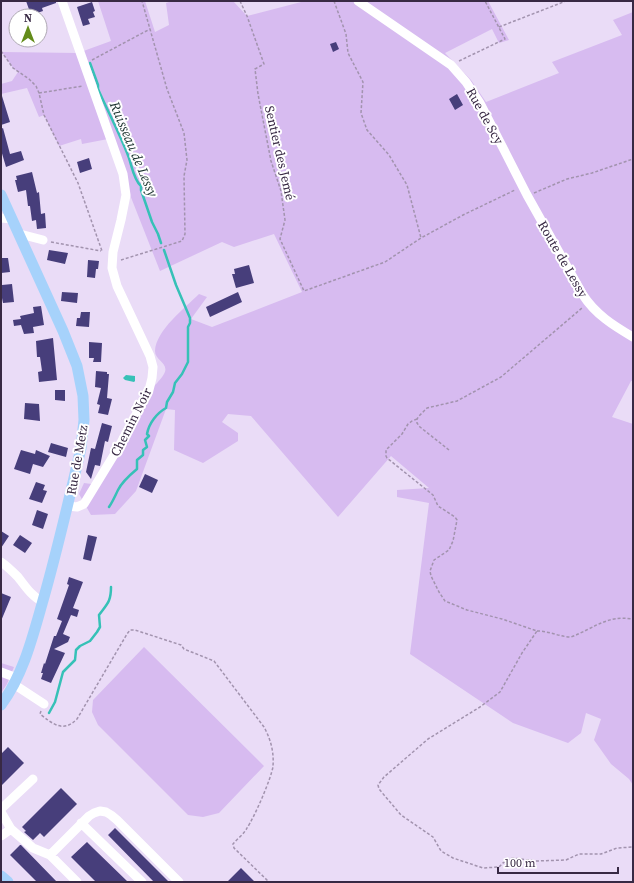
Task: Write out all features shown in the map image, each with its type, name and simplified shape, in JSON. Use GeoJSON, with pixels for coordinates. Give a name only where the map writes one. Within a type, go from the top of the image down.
{"type":"FeatureCollection","features":[{"type":"Feature","properties":{"kind":"main road","name":"Rue de Metz"},"geometry":{"type":"LineString","coordinates":[[1,195],[7,218],[20,234],[63,330],[81,381],[84,402],[83,432],[68,506],[43,602],[16,682],[1,705]]}},
{"type":"Feature","properties":{"kind":"main road"},"geometry":{"type":"LineString","coordinates":[[1,876],[8,882]]}},
{"type":"Feature","properties":{"kind":"street","name":"Chemin Noir"},"geometry":{"type":"LineString","coordinates":[[62,1],[123,174],[126,195],[113,252],[112,268],[117,286],[150,356],[153,367],[149,390],[117,450],[84,504],[77,507],[68,506]]}},
{"type":"Feature","properties":{"kind":"street","name":"Rue de Scy"},"geometry":{"type":"LineString","coordinates":[[358,1],[451,65],[466,82],[480,103],[522,186]]}},
{"type":"Feature","properties":{"kind":"street","name":"Route de Lessy"},"geometry":{"type":"LineString","coordinates":[[522,186],[588,303],[614,326],[633,337]]}},
{"type":"Feature","properties":{"kind":"street"},"geometry":{"type":"LineString","coordinates":[[20,234],[43,240]]}},
{"type":"Feature","properties":{"kind":"street"},"geometry":{"type":"LineString","coordinates":[[1,562],[16,575],[32,595],[43,602]]}},
{"type":"Feature","properties":{"kind":"street"},"geometry":{"type":"LineString","coordinates":[[1,672],[44,704]]}},
{"type":"Feature","properties":{"kind":"street"},"geometry":{"type":"LineString","coordinates":[[33,779],[1,810],[11,829],[33,848],[50,855],[77,882]]}},
{"type":"Feature","properties":{"kind":"street"},"geometry":{"type":"LineString","coordinates":[[50,855],[88,816],[100,812],[111,815],[179,882]]}},
{"type":"Feature","properties":{"kind":"street"},"geometry":{"type":"LineString","coordinates":[[81,823],[142,882]]}},
{"type":"Feature","properties":{"kind":"street"},"geometry":{"type":"LineString","coordinates":[[1,836],[11,829]]}},
{"type":"Feature","properties":{"kind":"path"},"geometry":{"type":"LineString","coordinates":[[112,263],[182,241],[185,234],[184,176],[187,160],[184,133],[167,89],[142,1]]}},
{"type":"Feature","properties":{"kind":"path","name":"Sentier des Jemé"},"geometry":{"type":"LineString","coordinates":[[240,1],[247,16],[264,64],[255,69],[258,94],[271,161],[281,191],[284,220],[280,239],[304,291],[385,262],[421,238]]}},
{"type":"Feature","properties":{"kind":"path"},"geometry":{"type":"LineString","coordinates":[[334,1],[346,34],[348,53],[363,82],[361,113],[367,130],[389,155],[407,186],[421,238],[522,186]]}},
{"type":"Feature","properties":{"kind":"path"},"geometry":{"type":"LineString","coordinates":[[451,65],[505,39],[485,1]]}},
{"type":"Feature","properties":{"kind":"path"},"geometry":{"type":"LineString","coordinates":[[499,27],[566,1]]}},
{"type":"Feature","properties":{"kind":"path"},"geometry":{"type":"LineString","coordinates":[[84,64],[150,30]]}},
{"type":"Feature","properties":{"kind":"path"},"geometry":{"type":"LineString","coordinates":[[1,51],[13,68],[36,86],[44,115],[78,184],[102,251]]}},
{"type":"Feature","properties":{"kind":"path"},"geometry":{"type":"LineString","coordinates":[[39,93],[92,84]]}},
{"type":"Feature","properties":{"kind":"path"},"geometry":{"type":"LineString","coordinates":[[527,196],[567,179],[592,173],[633,159]]}},
{"type":"Feature","properties":{"kind":"path"},"geometry":{"type":"LineString","coordinates":[[43,240],[113,252]]}},
{"type":"Feature","properties":{"kind":"path"},"geometry":{"type":"LineString","coordinates":[[588,303],[553,331],[501,377],[457,401],[427,408],[417,419],[408,424],[402,434],[386,450],[386,456],[433,495],[438,506],[455,517],[457,520],[453,541],[449,550],[434,560],[430,571],[431,576],[445,601],[457,607],[502,619],[537,631],[548,631],[566,636],[572,636],[610,619],[633,619]]}},
{"type":"Feature","properties":{"kind":"path"},"geometry":{"type":"LineString","coordinates":[[417,419],[417,423],[420,426],[449,450]]}},
{"type":"Feature","properties":{"kind":"path"},"geometry":{"type":"LineString","coordinates":[[44,704],[40,714],[53,723],[62,726],[70,726],[77,719],[130,630],[135,630],[181,645],[184,648],[214,661],[270,737],[273,767],[269,780],[247,829],[232,844],[234,848],[269,882]]}},
{"type":"Feature","properties":{"kind":"path"},"geometry":{"type":"LineString","coordinates":[[537,631],[522,653],[500,692],[480,707],[428,739],[384,777],[378,785],[379,789],[400,814],[433,837],[441,851],[453,858],[483,868],[499,867],[505,861],[513,858],[536,861],[566,860],[579,854],[601,854],[617,848],[633,847]]}},
{"type":"Feature","properties":{"kind":"shaded area"},"geometry":{"type":"Polygon","coordinates":[[[98,1],[145,1],[155,32],[169,25],[166,3],[172,1],[233,1],[247,16],[305,1],[488,1],[509,40],[499,43],[492,29],[445,53],[471,80],[486,102],[559,73],[552,62],[622,35],[613,20],[633,12],[633,381],[631,381],[612,417],[633,424],[633,785],[629,779],[611,764],[594,740],[601,719],[586,713],[581,733],[568,743],[513,723],[410,654],[429,503],[397,497],[397,490],[429,488],[391,456],[338,517],[251,416],[228,414],[222,422],[238,433],[238,441],[203,463],[174,450],[175,410],[166,409],[136,491],[115,514],[91,515],[79,494],[84,483],[99,485],[152,389],[164,374],[165,367],[157,357],[155,351],[160,335],[172,320],[199,294],[207,297],[191,319],[212,327],[302,292],[274,234],[234,247],[222,242],[160,271],[108,139],[82,144],[81,139],[59,146],[44,115],[39,117],[27,88],[1,94],[1,84],[12,81],[18,72],[13,68],[2,52],[78,53],[111,41],[98,1]]]}},
{"type":"Feature","properties":{"kind":"shaded area"},"geometry":{"type":"Polygon","coordinates":[[[126,375],[135,376],[135,381],[125,380],[123,378],[126,375]]]}},
{"type":"Feature","properties":{"kind":"shaded area"},"geometry":{"type":"Polygon","coordinates":[[[144,647],[264,766],[219,813],[203,817],[188,815],[98,725],[92,712],[93,700],[144,647]]]}},
{"type":"Feature","properties":{"kind":"shaded area"},"geometry":{"type":"Polygon","coordinates":[[[1,663],[14,667],[7,684],[1,693],[1,663]]]}},
{"type":"Feature","properties":{"kind":"building"},"geometry":{"type":"Polygon","coordinates":[[[26,1],[56,1],[56,3],[42,8],[28,8],[26,1]]]}},
{"type":"Feature","properties":{"kind":"building"},"geometry":{"type":"Polygon","coordinates":[[[92,2],[95,17],[88,19],[90,24],[83,26],[77,7],[92,2]]]}},
{"type":"Feature","properties":{"kind":"building"},"geometry":{"type":"Polygon","coordinates":[[[336,42],[339,49],[333,52],[330,44],[336,42]]]}},
{"type":"Feature","properties":{"kind":"building"},"geometry":{"type":"Polygon","coordinates":[[[457,94],[463,105],[455,110],[449,99],[457,94]]]}},
{"type":"Feature","properties":{"kind":"building"},"geometry":{"type":"Polygon","coordinates":[[[2,96],[10,122],[1,125],[1,97],[2,96]]]}},
{"type":"Feature","properties":{"kind":"building"},"geometry":{"type":"Polygon","coordinates":[[[3,128],[10,154],[21,151],[24,160],[6,167],[1,150],[1,129],[3,128]]]}},
{"type":"Feature","properties":{"kind":"building"},"geometry":{"type":"Polygon","coordinates":[[[89,158],[92,169],[80,173],[77,162],[89,158]]]}},
{"type":"Feature","properties":{"kind":"building"},"geometry":{"type":"Polygon","coordinates":[[[32,172],[37,193],[39,192],[41,214],[45,213],[46,228],[37,229],[36,220],[32,221],[26,190],[18,192],[15,180],[17,180],[16,176],[32,172]]]}},
{"type":"Feature","properties":{"kind":"building"},"geometry":{"type":"Polygon","coordinates":[[[49,250],[68,253],[65,264],[47,260],[49,250]]]}},
{"type":"Feature","properties":{"kind":"building"},"geometry":{"type":"Polygon","coordinates":[[[1,258],[8,258],[10,272],[1,273],[1,258]]]}},
{"type":"Feature","properties":{"kind":"building"},"geometry":{"type":"Polygon","coordinates":[[[88,260],[99,261],[95,278],[87,277],[88,260]]]}},
{"type":"Feature","properties":{"kind":"building"},"geometry":{"type":"Polygon","coordinates":[[[249,265],[254,283],[236,288],[232,274],[235,274],[234,269],[249,265]]]}},
{"type":"Feature","properties":{"kind":"building"},"geometry":{"type":"Polygon","coordinates":[[[12,284],[14,302],[3,303],[1,298],[2,285],[12,284]]]}},
{"type":"Feature","properties":{"kind":"building"},"geometry":{"type":"Polygon","coordinates":[[[62,292],[78,293],[77,303],[61,301],[62,292]]]}},
{"type":"Feature","properties":{"kind":"building"},"geometry":{"type":"Polygon","coordinates":[[[238,292],[242,302],[210,317],[206,307],[238,292]]]}},
{"type":"Feature","properties":{"kind":"building"},"geometry":{"type":"Polygon","coordinates":[[[41,306],[44,325],[33,327],[34,333],[24,334],[21,325],[14,326],[13,320],[21,319],[20,316],[34,313],[33,307],[41,306]]]}},
{"type":"Feature","properties":{"kind":"building"},"geometry":{"type":"Polygon","coordinates":[[[81,312],[90,312],[89,327],[76,326],[77,318],[80,318],[81,312]]]}},
{"type":"Feature","properties":{"kind":"building"},"geometry":{"type":"Polygon","coordinates":[[[53,338],[57,380],[39,382],[38,372],[42,371],[40,357],[37,357],[36,341],[53,338]]]}},
{"type":"Feature","properties":{"kind":"building"},"geometry":{"type":"Polygon","coordinates":[[[89,342],[102,343],[101,362],[93,362],[94,358],[89,358],[89,342]]]}},
{"type":"Feature","properties":{"kind":"building"},"geometry":{"type":"Polygon","coordinates":[[[96,371],[107,372],[107,374],[109,374],[107,398],[112,399],[108,415],[98,413],[100,405],[97,404],[101,388],[95,387],[96,371]]]}},
{"type":"Feature","properties":{"kind":"building"},"geometry":{"type":"Polygon","coordinates":[[[55,390],[65,390],[65,401],[55,400],[55,390]]]}},
{"type":"Feature","properties":{"kind":"building"},"geometry":{"type":"Polygon","coordinates":[[[25,403],[39,404],[40,421],[24,419],[25,403]]]}},
{"type":"Feature","properties":{"kind":"building"},"geometry":{"type":"Polygon","coordinates":[[[102,423],[112,426],[108,442],[105,441],[100,466],[95,465],[91,479],[86,472],[91,448],[95,449],[102,423]]]}},
{"type":"Feature","properties":{"kind":"building"},"geometry":{"type":"Polygon","coordinates":[[[51,443],[68,448],[66,457],[48,452],[51,443]]]}},
{"type":"Feature","properties":{"kind":"building"},"geometry":{"type":"Polygon","coordinates":[[[21,450],[35,454],[36,450],[50,456],[43,467],[33,464],[30,474],[14,469],[21,450]]]}},
{"type":"Feature","properties":{"kind":"building"},"geometry":{"type":"Polygon","coordinates":[[[145,474],[158,480],[152,493],[139,487],[145,474]]]}},
{"type":"Feature","properties":{"kind":"building"},"geometry":{"type":"Polygon","coordinates":[[[36,482],[45,485],[43,490],[47,491],[42,503],[29,499],[36,482]]]}},
{"type":"Feature","properties":{"kind":"building"},"geometry":{"type":"Polygon","coordinates":[[[37,510],[48,514],[43,529],[32,525],[37,510]]]}},
{"type":"Feature","properties":{"kind":"building"},"geometry":{"type":"Polygon","coordinates":[[[1,531],[9,536],[1,548],[1,531]]]}},
{"type":"Feature","properties":{"kind":"building"},"geometry":{"type":"Polygon","coordinates":[[[20,535],[32,543],[25,553],[13,545],[20,535]]]}},
{"type":"Feature","properties":{"kind":"building"},"geometry":{"type":"Polygon","coordinates":[[[88,535],[97,537],[91,561],[83,559],[88,535]]]}},
{"type":"Feature","properties":{"kind":"building"},"geometry":{"type":"Polygon","coordinates":[[[69,577],[83,582],[73,608],[79,610],[77,617],[71,615],[63,634],[70,637],[68,642],[54,649],[65,653],[51,683],[41,679],[43,673],[41,673],[54,636],[56,636],[62,621],[57,619],[69,585],[67,584],[69,577]]]}},
{"type":"Feature","properties":{"kind":"building"},"geometry":{"type":"Polygon","coordinates":[[[1,593],[11,597],[1,621],[1,593]]]}},
{"type":"Feature","properties":{"kind":"building"},"geometry":{"type":"Polygon","coordinates":[[[8,747],[24,763],[1,786],[1,754],[8,747]]]}},
{"type":"Feature","properties":{"kind":"building"},"geometry":{"type":"Polygon","coordinates":[[[61,788],[77,804],[44,837],[40,833],[33,840],[24,832],[26,831],[22,827],[61,788]]]}},
{"type":"Feature","properties":{"kind":"building"},"geometry":{"type":"Polygon","coordinates":[[[115,828],[169,882],[154,882],[108,835],[115,828]]]}},
{"type":"Feature","properties":{"kind":"building"},"geometry":{"type":"Polygon","coordinates":[[[87,842],[128,882],[96,882],[71,857],[87,842]]]}},
{"type":"Feature","properties":{"kind":"building"},"geometry":{"type":"Polygon","coordinates":[[[20,845],[57,882],[37,882],[10,855],[20,845]]]}},
{"type":"Feature","properties":{"kind":"building"},"geometry":{"type":"Polygon","coordinates":[[[241,868],[255,882],[227,882],[241,868]]]}},
{"type":"Feature","properties":{"kind":"waterway","name":"Ruisseau de Lessy"},"geometry":{"type":"LineString","coordinates":[[90,63],[98,89],[129,158],[135,177],[141,186],[152,222],[161,243]]}},
{"type":"Feature","properties":{"kind":"waterway","name":"Ruisseau de Lessy"},"geometry":{"type":"LineString","coordinates":[[109,507],[122,484],[137,469],[137,460],[143,455],[143,450],[147,447],[145,440],[149,436],[147,434],[150,426],[157,416],[166,408],[175,383],[182,374],[188,362],[188,327],[190,318],[176,285],[164,250]]}},
{"type":"Feature","properties":{"kind":"waterway","name":"Ruisseau de Lessy"},"geometry":{"type":"LineString","coordinates":[[49,713],[55,702],[63,672],[75,660],[76,650],[80,646],[90,641],[100,627],[99,615],[109,600],[111,587]]}}]}
